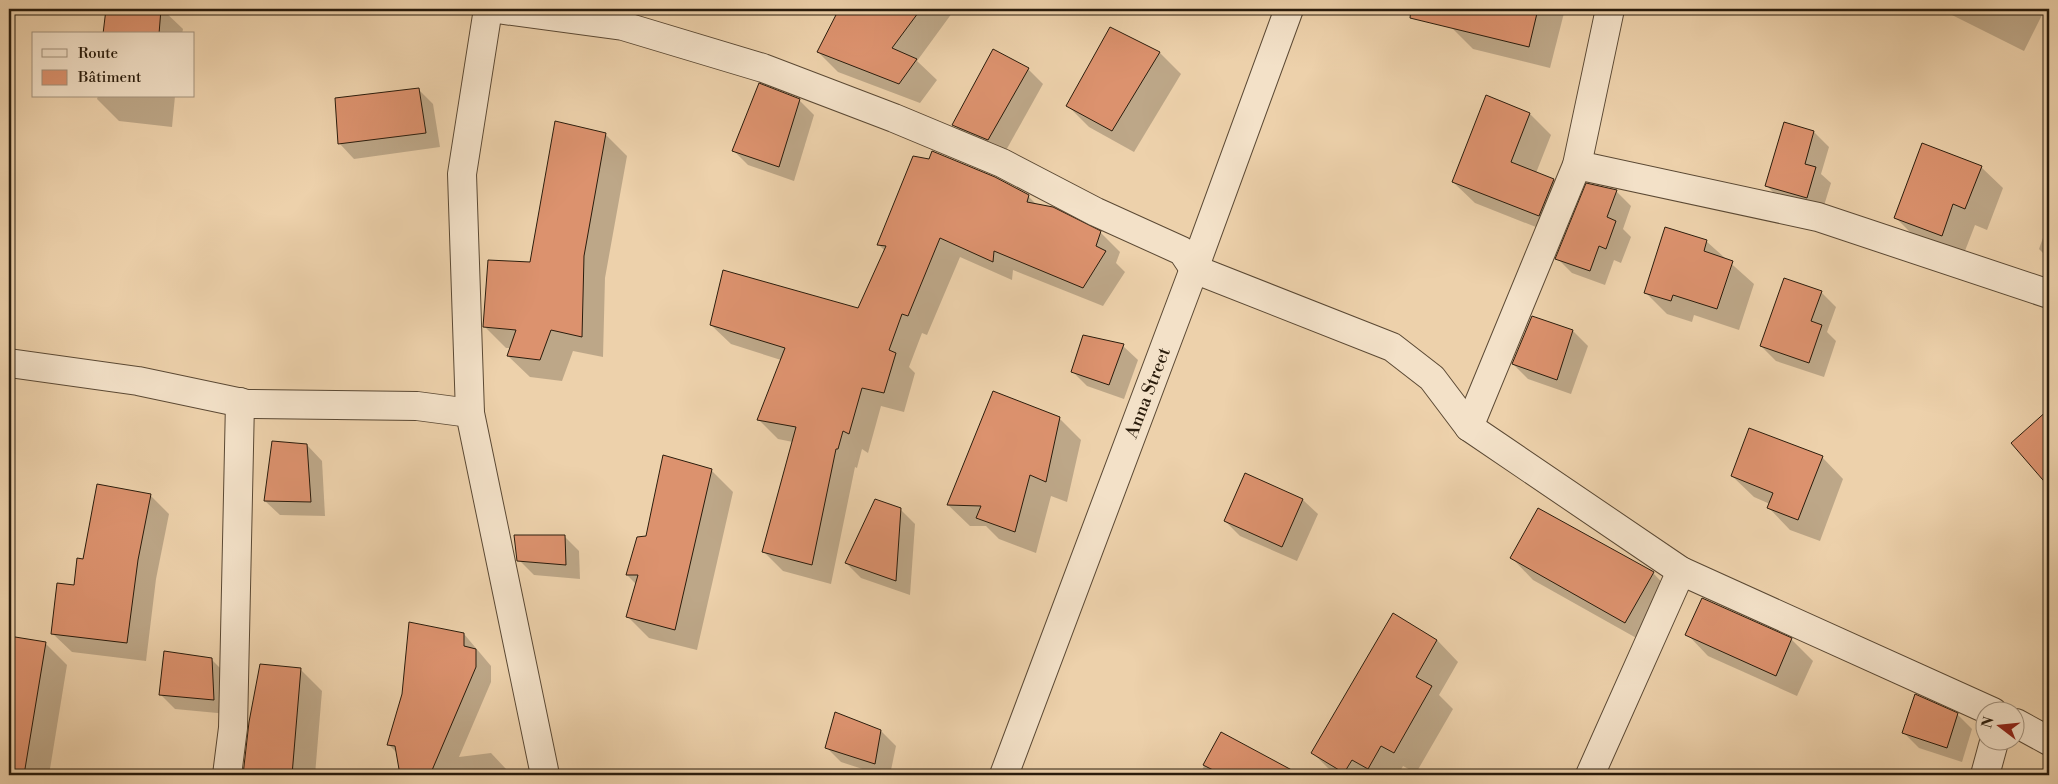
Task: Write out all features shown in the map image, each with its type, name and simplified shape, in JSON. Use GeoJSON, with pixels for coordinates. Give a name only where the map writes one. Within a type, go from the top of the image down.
{"type":"FeatureCollection","features":[{"type":"Feature","properties":{"kind":"street"},"geometry":{"type":"LineString","coordinates":[[488,9],[462,174],[470,413],[545,775]]}},
{"type":"Feature","properties":{"kind":"street"},"geometry":{"type":"LineString","coordinates":[[497,9],[623,26],[771,71],[894,118],[1002,163],[1096,212],[1182,251],[1194,269],[1392,347],[1432,378],[1469,427],[1681,571],[1976,704]]}},
{"type":"Feature","properties":{"kind":"street","name":"Anna Street"},"geometry":{"type":"LineString","coordinates":[[1004,775],[1194,269],[1289,9]]}},
{"type":"Feature","properties":{"kind":"street"},"geometry":{"type":"LineString","coordinates":[[1469,427],[1577,165],[1610,9]]}},
{"type":"Feature","properties":{"kind":"street"},"geometry":{"type":"LineString","coordinates":[[1577,165],[1818,217],[2049,294]]}},
{"type":"Feature","properties":{"kind":"street"},"geometry":{"type":"LineString","coordinates":[[9,363],[138,381],[240,402],[417,406],[470,413]]}},
{"type":"Feature","properties":{"kind":"street"},"geometry":{"type":"LineString","coordinates":[[227,775],[233,728],[240,402]]}},
{"type":"Feature","properties":{"kind":"street"},"geometry":{"type":"LineString","coordinates":[[1590,775],[1681,571]]}},
{"type":"Feature","properties":{"kind":"street"},"geometry":{"type":"LineString","coordinates":[[2026,728],[2049,741]]}},
{"type":"Feature","properties":{"kind":"street"},"geometry":{"type":"LineString","coordinates":[[1984,775],[1991,752]]}},
{"type":"Feature","properties":{"kind":"building"},"geometry":{"type":"Polygon","coordinates":[[[106,9],[161,9],[159,32],[103,32],[106,9]]]}},
{"type":"Feature","properties":{"kind":"building"},"geometry":{"type":"Polygon","coordinates":[[[839,9],[921,9],[892,48],[917,59],[899,84],[817,52],[839,9]]]}},
{"type":"Feature","properties":{"kind":"building"},"geometry":{"type":"Polygon","coordinates":[[[1411,9],[1538,9],[1529,47],[1410,18],[1411,9]]]}},
{"type":"Feature","properties":{"kind":"building"},"geometry":{"type":"Polygon","coordinates":[[[1110,27],[1160,52],[1112,131],[1066,106],[1110,27]]]}},
{"type":"Feature","properties":{"kind":"building"},"geometry":{"type":"Polygon","coordinates":[[[993,49],[1029,68],[988,140],[952,125],[993,49]]]}},
{"type":"Feature","properties":{"kind":"building"},"geometry":{"type":"Polygon","coordinates":[[[759,83],[800,99],[779,167],[732,151],[759,83]]]}},
{"type":"Feature","properties":{"kind":"building"},"geometry":{"type":"Polygon","coordinates":[[[419,88],[426,133],[338,144],[335,98],[419,88]]]}},
{"type":"Feature","properties":{"kind":"building"},"geometry":{"type":"Polygon","coordinates":[[[1486,95],[1530,113],[1511,162],[1554,179],[1539,216],[1452,182],[1486,95]]]}},
{"type":"Feature","properties":{"kind":"building"},"geometry":{"type":"Polygon","coordinates":[[[555,121],[606,133],[584,256],[582,337],[551,330],[540,360],[507,356],[516,330],[483,327],[488,260],[530,262],[555,121]]]}},
{"type":"Feature","properties":{"kind":"building"},"geometry":{"type":"Polygon","coordinates":[[[1784,122],[1814,131],[1805,164],[1816,167],[1807,198],[1765,186],[1784,122]]]}},
{"type":"Feature","properties":{"kind":"building"},"geometry":{"type":"Polygon","coordinates":[[[1922,143],[1982,166],[1965,209],[1953,204],[1942,236],[1894,218],[1922,143]]]}},
{"type":"Feature","properties":{"kind":"building"},"geometry":{"type":"Polygon","coordinates":[[[932,151],[995,177],[1029,195],[1027,202],[1053,207],[1101,231],[1096,246],[1106,251],[1083,288],[994,251],[993,262],[940,238],[908,316],[902,314],[889,350],[896,353],[884,393],[862,388],[849,434],[843,431],[838,449],[836,449],[812,565],[762,552],[796,427],[757,420],[785,348],[710,325],[723,270],[858,308],[886,246],[877,245],[913,156],[929,159],[932,151]]]}},
{"type":"Feature","properties":{"kind":"building"},"geometry":{"type":"Polygon","coordinates":[[[1586,183],[1617,190],[1607,217],[1616,221],[1606,249],[1599,246],[1590,271],[1555,259],[1586,183]]]}},
{"type":"Feature","properties":{"kind":"building"},"geometry":{"type":"Polygon","coordinates":[[[1665,227],[1707,240],[1704,251],[1733,261],[1717,309],[1673,295],[1671,301],[1644,293],[1665,227]]]}},
{"type":"Feature","properties":{"kind":"building"},"geometry":{"type":"Polygon","coordinates":[[[1784,278],[1822,291],[1811,321],[1822,325],[1809,363],[1760,346],[1784,278]]]}},
{"type":"Feature","properties":{"kind":"building"},"geometry":{"type":"Polygon","coordinates":[[[1532,316],[1573,330],[1557,380],[1512,364],[1532,316]]]}},
{"type":"Feature","properties":{"kind":"building"},"geometry":{"type":"Polygon","coordinates":[[[1083,335],[1124,344],[1109,385],[1071,372],[1083,335]]]}},
{"type":"Feature","properties":{"kind":"building"},"geometry":{"type":"Polygon","coordinates":[[[993,391],[1060,417],[1046,482],[1030,475],[1015,532],[976,518],[981,506],[947,505],[993,391]]]}},
{"type":"Feature","properties":{"kind":"building"},"geometry":{"type":"Polygon","coordinates":[[[2049,409],[2049,487],[2011,443],[2049,409]]]}},
{"type":"Feature","properties":{"kind":"building"},"geometry":{"type":"Polygon","coordinates":[[[1749,428],[1823,456],[1798,520],[1767,508],[1773,493],[1731,476],[1749,428]]]}},
{"type":"Feature","properties":{"kind":"building"},"geometry":{"type":"Polygon","coordinates":[[[272,441],[307,444],[311,502],[264,501],[272,441]]]}},
{"type":"Feature","properties":{"kind":"building"},"geometry":{"type":"Polygon","coordinates":[[[663,455],[712,469],[675,630],[626,617],[638,575],[626,575],[637,537],[646,536],[663,455]]]}},
{"type":"Feature","properties":{"kind":"building"},"geometry":{"type":"Polygon","coordinates":[[[1245,473],[1303,499],[1282,547],[1224,521],[1245,473]]]}},
{"type":"Feature","properties":{"kind":"building"},"geometry":{"type":"Polygon","coordinates":[[[97,484],[151,494],[138,560],[127,643],[51,634],[57,583],[74,585],[77,558],[83,559],[97,484]]]}},
{"type":"Feature","properties":{"kind":"building"},"geometry":{"type":"Polygon","coordinates":[[[875,499],[901,508],[896,581],[845,563],[875,499]]]}},
{"type":"Feature","properties":{"kind":"building"},"geometry":{"type":"Polygon","coordinates":[[[1538,508],[1654,572],[1625,623],[1510,558],[1538,508]]]}},
{"type":"Feature","properties":{"kind":"building"},"geometry":{"type":"Polygon","coordinates":[[[514,535],[565,535],[566,565],[517,561],[514,535]]]}},
{"type":"Feature","properties":{"kind":"building"},"geometry":{"type":"Polygon","coordinates":[[[1702,598],[1792,638],[1776,676],[1685,635],[1702,598]]]}},
{"type":"Feature","properties":{"kind":"building"},"geometry":{"type":"Polygon","coordinates":[[[1393,613],[1437,640],[1416,677],[1432,686],[1394,753],[1381,746],[1368,769],[1352,760],[1344,773],[1311,753],[1393,613]]]}},
{"type":"Feature","properties":{"kind":"building"},"geometry":{"type":"Polygon","coordinates":[[[409,622],[464,633],[464,646],[476,649],[476,667],[430,775],[400,775],[395,746],[387,745],[402,694],[409,622]]]}},
{"type":"Feature","properties":{"kind":"building"},"geometry":{"type":"Polygon","coordinates":[[[9,636],[46,642],[24,775],[9,775],[9,636]]]}},
{"type":"Feature","properties":{"kind":"building"},"geometry":{"type":"Polygon","coordinates":[[[164,651],[212,658],[214,700],[159,695],[164,651]]]}},
{"type":"Feature","properties":{"kind":"building"},"geometry":{"type":"Polygon","coordinates":[[[260,664],[301,668],[292,775],[243,775],[249,722],[260,664]]]}},
{"type":"Feature","properties":{"kind":"building"},"geometry":{"type":"Polygon","coordinates":[[[1915,694],[1958,713],[1947,748],[1902,733],[1915,694]]]}},
{"type":"Feature","properties":{"kind":"building"},"geometry":{"type":"Polygon","coordinates":[[[835,712],[881,730],[875,764],[825,748],[835,712]]]}},
{"type":"Feature","properties":{"kind":"building"},"geometry":{"type":"Polygon","coordinates":[[[1221,732],[1301,775],[1223,775],[1203,765],[1221,732]]]}}]}
